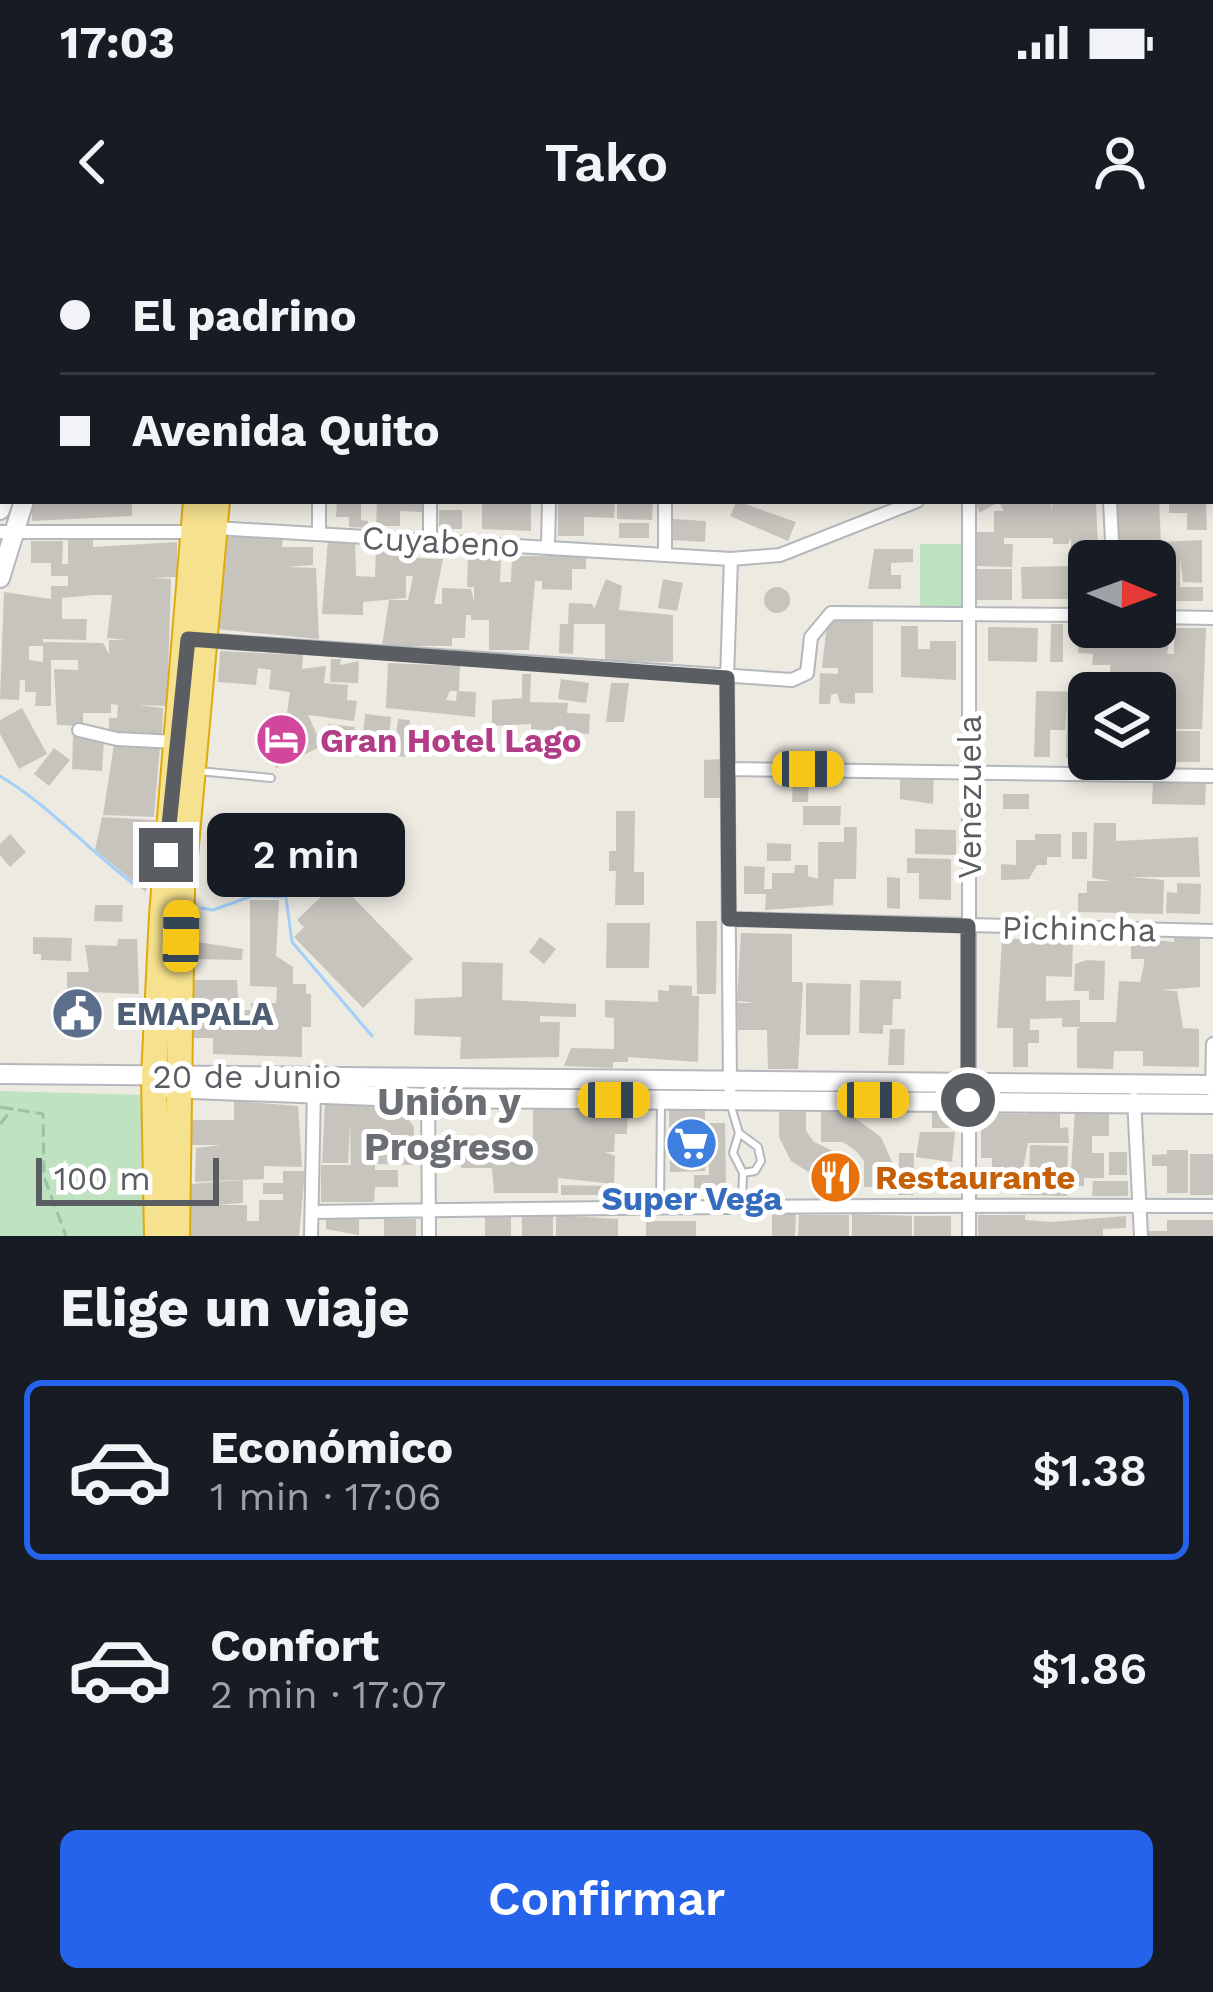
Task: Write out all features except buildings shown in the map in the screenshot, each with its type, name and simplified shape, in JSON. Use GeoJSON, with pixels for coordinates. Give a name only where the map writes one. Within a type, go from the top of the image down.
{"type":"FeatureCollection","features":[{"type":"Feature","properties":{"kind":"highway"},"geometry":{"type":"LineString","coordinates":[[197,504],[206,530]]}},
{"type":"Feature","properties":{"kind":"highway"},"geometry":{"type":"LineString","coordinates":[[157,1236],[194,771],[206,530],[216,504]]}},
{"type":"Feature","properties":{"kind":"highway"},"geometry":{"type":"LineString","coordinates":[[177,1236],[166,1082],[177,742],[198,640]]}},
{"type":"Feature","properties":{"kind":"street"},"geometry":{"type":"LineString","coordinates":[[0,578],[6,534],[22,504]]}},
{"type":"Feature","properties":{"kind":"street"},"geometry":{"type":"LineString","coordinates":[[319,504],[319,533]]}},
{"type":"Feature","properties":{"kind":"street"},"geometry":{"type":"LineString","coordinates":[[430,504],[430,539]]}},
{"type":"Feature","properties":{"kind":"street"},"geometry":{"type":"LineString","coordinates":[[548,547],[549,504]]}},
{"type":"Feature","properties":{"kind":"street"},"geometry":{"type":"LineString","coordinates":[[665,504],[665,555]]}},
{"type":"Feature","properties":{"kind":"street","name":"Cuyabeno"},"geometry":{"type":"LineString","coordinates":[[6,534],[319,533],[731,560],[780,555],[909,504]]}},
{"type":"Feature","properties":{"kind":"street","name":"Venezuela"},"geometry":{"type":"LineString","coordinates":[[969,504],[969,1236]]}},
{"type":"Feature","properties":{"kind":"street"},"geometry":{"type":"LineString","coordinates":[[1110,504],[1112,540]]}},
{"type":"Feature","properties":{"kind":"street"},"geometry":{"type":"LineString","coordinates":[[730,1101],[727,678],[731,560]]}},
{"type":"Feature","properties":{"kind":"street"},"geometry":{"type":"LineString","coordinates":[[198,640],[793,680],[807,673],[811,637],[831,613],[1068,615]]}},
{"type":"Feature","properties":{"kind":"street"},"geometry":{"type":"LineString","coordinates":[[1176,617],[1213,618]]}},
{"type":"Feature","properties":{"kind":"street"},"geometry":{"type":"LineString","coordinates":[[80,730],[117,739],[177,742]]}},
{"type":"Feature","properties":{"kind":"street"},"geometry":{"type":"LineString","coordinates":[[727,769],[1213,776]]}},
{"type":"Feature","properties":{"kind":"street","name":"Pichincha"},"geometry":{"type":"LineString","coordinates":[[729,919],[1213,931]]}},
{"type":"Feature","properties":{"kind":"street"},"geometry":{"type":"LineString","coordinates":[[1213,1044],[1213,1104]]}},
{"type":"Feature","properties":{"kind":"street","name":"20 de Junio"},"geometry":{"type":"LineString","coordinates":[[0,1074],[314,1085],[428,1098],[730,1101],[968,1090]]}},
{"type":"Feature","properties":{"kind":"street"},"geometry":{"type":"LineString","coordinates":[[429,1236],[430,1076]]}},
{"type":"Feature","properties":{"kind":"street","name":"20 de Junio"},"geometry":{"type":"LineString","coordinates":[[314,1085],[430,1076],[730,1079],[1135,1092],[1213,1085]]}},
{"type":"Feature","properties":{"kind":"street","name":"20 de Junio"},"geometry":{"type":"LineString","coordinates":[[0,1084],[166,1082]]}},
{"type":"Feature","properties":{"kind":"street"},"geometry":{"type":"LineString","coordinates":[[311,1236],[314,1085]]}},
{"type":"Feature","properties":{"kind":"street"},"geometry":{"type":"LineString","coordinates":[[1135,1092],[1141,1236]]}},
{"type":"Feature","properties":{"kind":"street","name":"20 de Junio"},"geometry":{"type":"LineString","coordinates":[[1135,1092],[1213,1104]]}},
{"type":"Feature","properties":{"kind":"street"},"geometry":{"type":"LineString","coordinates":[[312,1212],[1213,1206]]}},
{"type":"Feature","properties":{"kind":"lane"},"geometry":{"type":"LineString","coordinates":[[194,771],[272,778]]}},
{"type":"Feature","properties":{"kind":"lane"},"geometry":{"type":"LineString","coordinates":[[660,1210],[661,1100]]}},
{"type":"Feature","properties":{"kind":"lane"},"geometry":{"type":"LineString","coordinates":[[730,1101],[740,1133],[758,1147],[761,1161],[755,1172],[742,1173]]}},
{"type":"Feature","properties":{"kind":"lane"},"geometry":{"type":"LineString","coordinates":[[740,1133],[733,1153],[742,1173],[742,1208]]}},
{"type":"Feature","properties":{"kind":"path"},"geometry":{"type":"LineString","coordinates":[[0,1124],[15,1106]]}},
{"type":"Feature","properties":{"kind":"path"},"geometry":{"type":"LineString","coordinates":[[0,1107],[43,1114],[44,1177],[66,1236]]}},
{"type":"Feature","properties":{"kind":"green space"},"geometry":{"type":"Polygon","coordinates":[[[920,544],[965,544],[965,609],[920,610],[920,544]]]}},
{"type":"Feature","properties":{"kind":"green space"},"geometry":{"type":"Polygon","coordinates":[[[0,1091],[147,1095],[147,1236],[0,1236],[0,1091]]]}},
{"type":"Feature","properties":{"kind":"waterway"},"geometry":{"type":"LineString","coordinates":[[0,776],[135,885]]}},
{"type":"Feature","properties":{"kind":"waterway"},"geometry":{"type":"LineString","coordinates":[[202,908],[213,910],[252,896],[286,897],[292,942],[372,1036]]}},
{"type":"Feature","properties":{"kind":"place","name":"Gran Hotel Lago"},"geometry":{"type":"Point","coordinates":[281,740]}},
{"type":"Feature","properties":{"kind":"place","name":"EMAPALA"},"geometry":{"type":"Point","coordinates":[77,1013]}},
{"type":"Feature","properties":{"kind":"place","name":"Super Vega"},"geometry":{"type":"Point","coordinates":[692,1144]}},
{"type":"Feature","properties":{"kind":"place","name":"Restaurante"},"geometry":{"type":"Point","coordinates":[836,1177]}},
{"type":"Feature","properties":{"kind":"district","name":"Unión y Progreso"},"geometry":{"type":"Point","coordinates":[449,1124]}},
{"type":"Feature","properties":{"kind":"route"},"geometry":{"type":"LineString","coordinates":[[166,855],[188,639],[727,678],[729,919],[968,926],[968,1100]]}}]}
